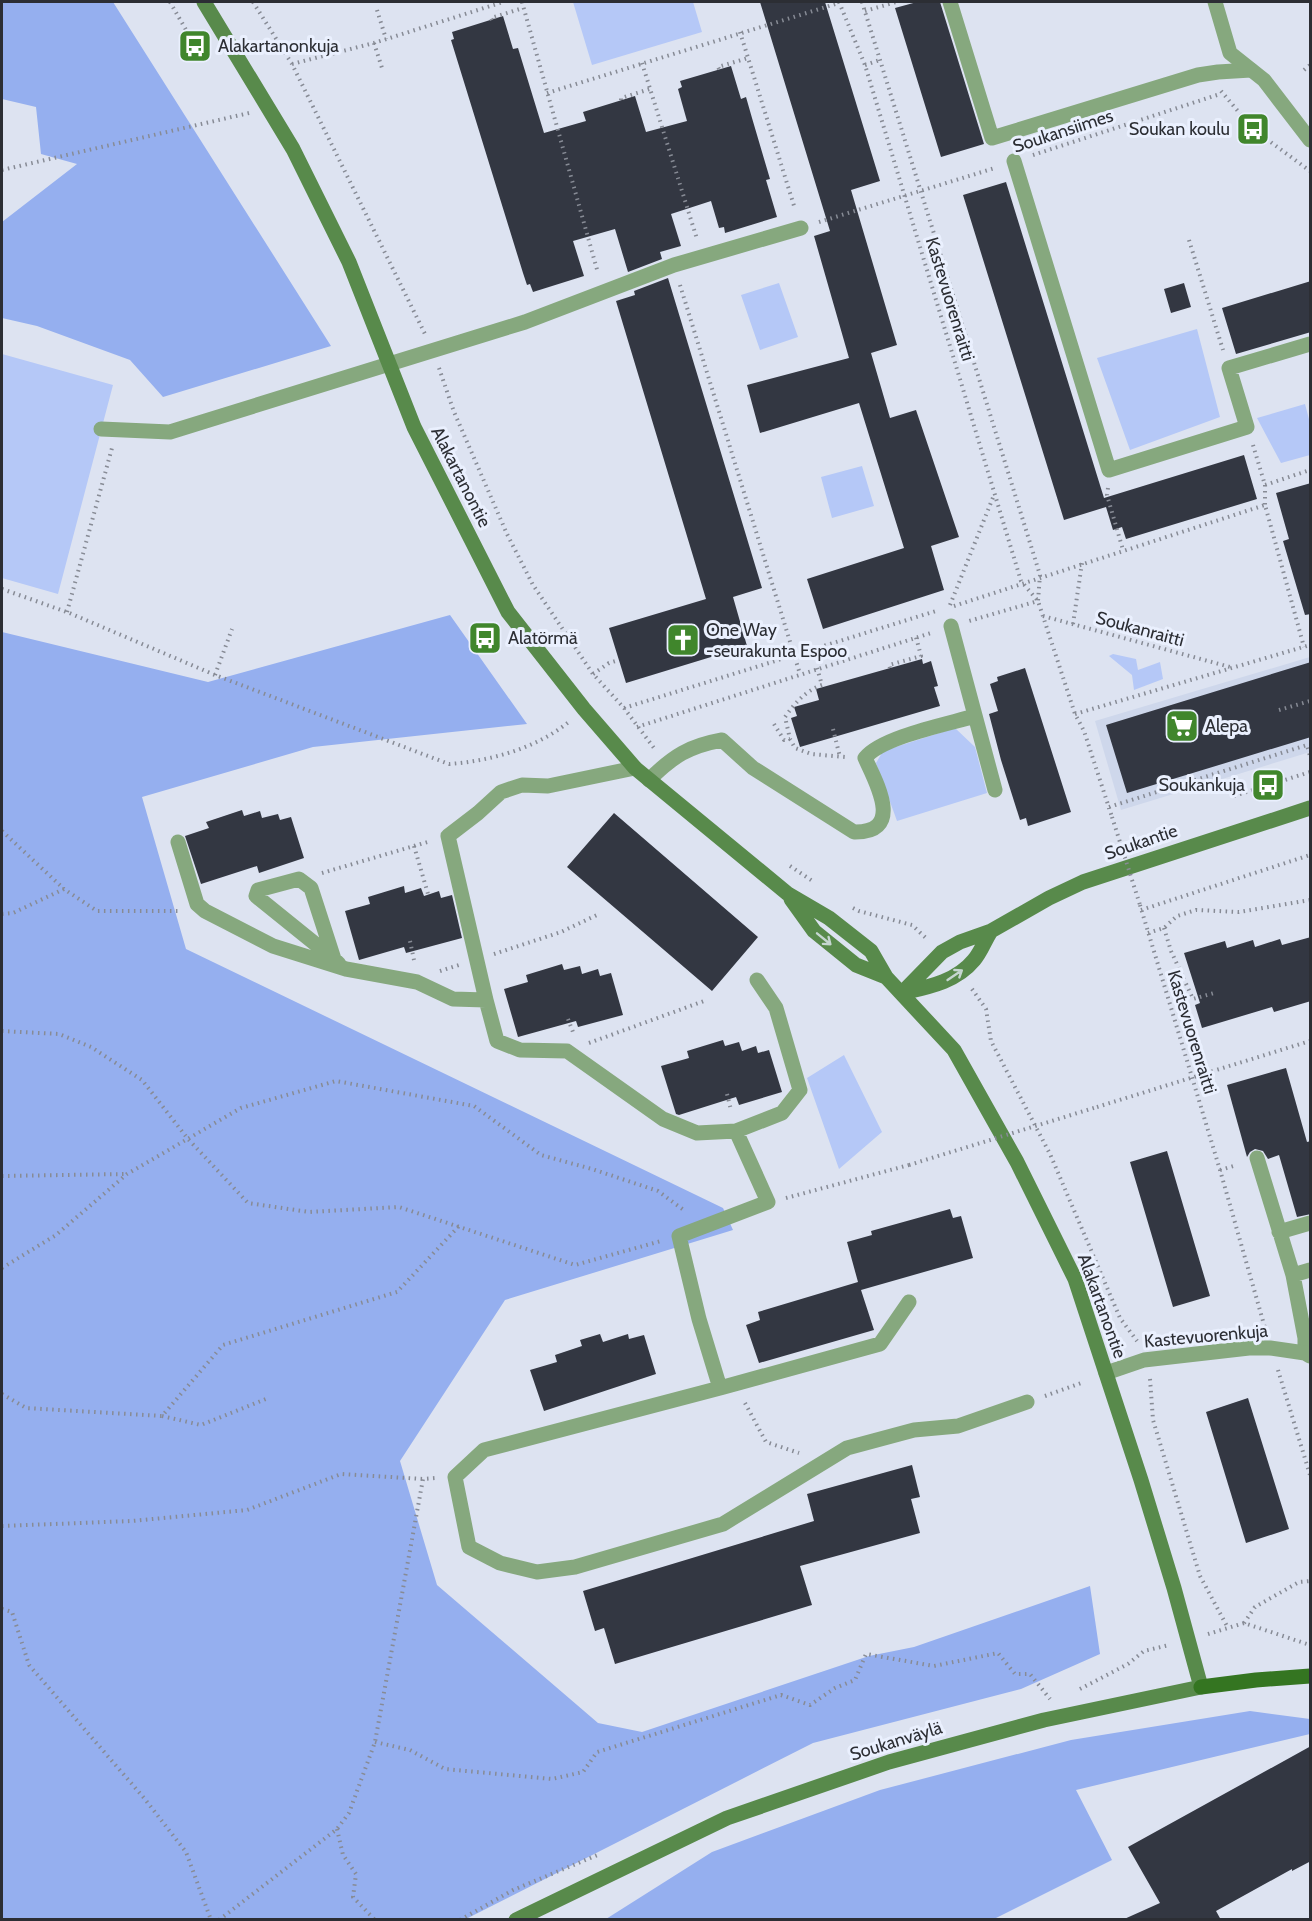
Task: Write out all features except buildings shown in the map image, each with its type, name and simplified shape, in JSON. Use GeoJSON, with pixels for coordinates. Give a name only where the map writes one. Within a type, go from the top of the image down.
{"type":"FeatureCollection","features":[{"type":"Feature","properties":{"kind":"main road","name":"Soukanväylä"},"geometry":{"type":"LineString","coordinates":[[1200,1687],[1311,1676]]}},
{"type":"Feature","properties":{"kind":"street","name":"Alakartanontie"},"geometry":{"type":"LineString","coordinates":[[204,2],[293,149],[349,262],[414,427],[508,612],[584,709],[635,768],[788,894],[814,931],[856,965],[886,977],[954,1050],[1017,1162],[1075,1279],[1174,1588],[1200,1687]]}},
{"type":"Feature","properties":{"kind":"street"},"geometry":{"type":"LineString","coordinates":[[950,2],[992,138],[1198,75],[1251,70]]}},
{"type":"Feature","properties":{"kind":"street"},"geometry":{"type":"LineString","coordinates":[[1215,2],[1230,53],[1264,80],[1311,140]]}},
{"type":"Feature","properties":{"kind":"street"},"geometry":{"type":"LineString","coordinates":[[1014,162],[1109,470],[1247,427],[1229,368],[1311,344]]}},
{"type":"Feature","properties":{"kind":"street"},"geometry":{"type":"LineString","coordinates":[[101,429],[170,432],[525,322],[674,266],[801,228]]}},
{"type":"Feature","properties":{"kind":"street"},"geometry":{"type":"LineString","coordinates":[[951,626],[995,790]]}},
{"type":"Feature","properties":{"kind":"street"},"geometry":{"type":"LineString","coordinates":[[649,780],[666,763],[697,745],[722,740],[753,768],[854,832],[866,832],[876,827],[884,812],[882,796],[865,758],[870,750],[886,742],[975,716]]}},
{"type":"Feature","properties":{"kind":"street"},"geometry":{"type":"LineString","coordinates":[[635,768],[548,786],[522,785],[501,792],[448,836],[497,1041],[520,1050],[567,1051],[663,1119],[697,1133],[736,1131],[782,1113],[800,1090],[776,1008],[757,980]]}},
{"type":"Feature","properties":{"kind":"street","name":"Soukantie"},"geometry":{"type":"LineString","coordinates":[[902,993],[942,952],[960,942],[991,931],[1049,898],[1083,882],[1311,808]]}},
{"type":"Feature","properties":{"kind":"street"},"geometry":{"type":"LineString","coordinates":[[178,842],[197,904],[205,911],[273,946],[417,982],[453,999],[486,1000]]}},
{"type":"Feature","properties":{"kind":"street"},"geometry":{"type":"LineString","coordinates":[[300,879],[311,888],[340,964],[256,896],[258,890],[300,879]]}},
{"type":"Feature","properties":{"kind":"street","name":"Soukantie"},"geometry":{"type":"LineString","coordinates":[[902,993],[941,984],[961,971],[974,960],[991,931]]}},
{"type":"Feature","properties":{"kind":"street"},"geometry":{"type":"LineString","coordinates":[[728,1386],[699,1319],[679,1236],[768,1202],[736,1131]]}},
{"type":"Feature","properties":{"kind":"street"},"geometry":{"type":"LineString","coordinates":[[1251,1160],[1293,1275],[1308,1355]]}},
{"type":"Feature","properties":{"kind":"street"},"geometry":{"type":"LineString","coordinates":[[1279,1232],[1311,1223]]}},
{"type":"Feature","properties":{"kind":"street"},"geometry":{"type":"LineString","coordinates":[[1293,1275],[1311,1270]]}},
{"type":"Feature","properties":{"kind":"street"},"geometry":{"type":"LineString","coordinates":[[909,1302],[880,1344],[484,1450],[455,1477],[469,1547],[500,1563],[537,1572],[575,1567],[723,1524],[847,1448],[914,1430],[958,1425],[1027,1402]]}},
{"type":"Feature","properties":{"kind":"street","name":"Kastevuorenkuja"},"geometry":{"type":"LineString","coordinates":[[1106,1374],[1144,1360],[1249,1348],[1270,1348],[1308,1355]]}},
{"type":"Feature","properties":{"kind":"street","name":"Soukanväylä"},"geometry":{"type":"LineString","coordinates":[[516,1920],[726,1818],[889,1762],[1044,1720],[1200,1687]]}},
{"type":"Feature","properties":{"kind":"path"},"geometry":{"type":"LineString","coordinates":[[170,2],[205,63]]}},
{"type":"Feature","properties":{"kind":"path"},"geometry":{"type":"LineString","coordinates":[[292,64],[374,43],[504,2]]}},
{"type":"Feature","properties":{"kind":"path"},"geometry":{"type":"LineString","coordinates":[[522,2],[604,294]]}},
{"type":"Feature","properties":{"kind":"path"},"geometry":{"type":"LineString","coordinates":[[547,93],[839,2]]}},
{"type":"Feature","properties":{"kind":"path","name":"Kastevuorenraitti"},"geometry":{"type":"LineString","coordinates":[[839,2],[865,65],[994,494],[1024,585],[1038,601]]}},
{"type":"Feature","properties":{"kind":"path","name":"Kastevuorenraitti"},"geometry":{"type":"LineString","coordinates":[[862,2],[1040,579],[1038,601],[1042,616],[1109,807],[1220,1170],[1270,1348],[1311,1475]]}},
{"type":"Feature","properties":{"kind":"path"},"geometry":{"type":"LineString","coordinates":[[865,11],[896,2]]}},
{"type":"Feature","properties":{"kind":"path"},"geometry":{"type":"LineString","coordinates":[[492,20],[491,18],[524,8]]}},
{"type":"Feature","properties":{"kind":"path"},"geometry":{"type":"LineString","coordinates":[[377,10],[386,39]]}},
{"type":"Feature","properties":{"kind":"path"},"geometry":{"type":"LineString","coordinates":[[740,32],[801,228]]}},
{"type":"Feature","properties":{"kind":"path"},"geometry":{"type":"LineString","coordinates":[[374,43],[382,68]]}},
{"type":"Feature","properties":{"kind":"path"},"geometry":{"type":"LineString","coordinates":[[718,69],[748,58]]}},
{"type":"Feature","properties":{"kind":"path"},"geometry":{"type":"LineString","coordinates":[[865,65],[880,60]]}},
{"type":"Feature","properties":{"kind":"path"},"geometry":{"type":"LineString","coordinates":[[642,63],[703,257]]}},
{"type":"Feature","properties":{"kind":"path"},"geometry":{"type":"LineString","coordinates":[[1304,70],[1311,65]]}},
{"type":"Feature","properties":{"kind":"path"},"geometry":{"type":"LineString","coordinates":[[1218,72],[1221,94],[1253,129],[1311,171]]}},
{"type":"Feature","properties":{"kind":"path"},"geometry":{"type":"LineString","coordinates":[[621,100],[621,98],[650,89]]}},
{"type":"Feature","properties":{"kind":"path","name":"Soukansiimes"},"geometry":{"type":"LineString","coordinates":[[801,228],[922,192],[1230,91]]}},
{"type":"Feature","properties":{"kind":"path"},"geometry":{"type":"LineString","coordinates":[[2,170],[268,108]]}},
{"type":"Feature","properties":{"kind":"path"},"geometry":{"type":"LineString","coordinates":[[1189,240],[1229,368]]}},
{"type":"Feature","properties":{"kind":"path"},"geometry":{"type":"LineString","coordinates":[[674,266],[800,674]]}},
{"type":"Feature","properties":{"kind":"path"},"geometry":{"type":"LineString","coordinates":[[1247,427],[1265,485],[1265,505],[1304,647]]}},
{"type":"Feature","properties":{"kind":"path"},"geometry":{"type":"LineString","coordinates":[[67,612],[117,430]]}},
{"type":"Feature","properties":{"kind":"path"},"geometry":{"type":"LineString","coordinates":[[1109,470],[1107,495],[1123,550]]}},
{"type":"Feature","properties":{"kind":"path"},"geometry":{"type":"LineString","coordinates":[[1265,485],[1311,470]]}},
{"type":"Feature","properties":{"kind":"path"},"geometry":{"type":"LineString","coordinates":[[951,626],[949,607],[994,494]]}},
{"type":"Feature","properties":{"kind":"path"},"geometry":{"type":"LineString","coordinates":[[624,708],[1024,585],[1082,563],[1265,505]]}},
{"type":"Feature","properties":{"kind":"path"},"geometry":{"type":"LineString","coordinates":[[1073,624],[1082,563]]}},
{"type":"Feature","properties":{"kind":"path"},"geometry":{"type":"LineString","coordinates":[[2,589],[67,612],[215,675],[449,764],[470,762],[521,749],[555,733]]}},
{"type":"Feature","properties":{"kind":"path"},"geometry":{"type":"LineString","coordinates":[[637,727],[817,668],[1038,601]]}},
{"type":"Feature","properties":{"kind":"path","name":"Soukanraitti"},"geometry":{"type":"LineString","coordinates":[[1042,616],[1231,668]]}},
{"type":"Feature","properties":{"kind":"path"},"geometry":{"type":"LineString","coordinates":[[215,675],[232,629]]}},
{"type":"Feature","properties":{"kind":"path"},"geometry":{"type":"LineString","coordinates":[[890,668],[889,665],[921,656],[916,638]]}},
{"type":"Feature","properties":{"kind":"path"},"geometry":{"type":"LineString","coordinates":[[1075,714],[1311,645]]}},
{"type":"Feature","properties":{"kind":"path"},"geometry":{"type":"LineString","coordinates":[[593,674],[609,663],[619,660]]}},
{"type":"Feature","properties":{"kind":"path"},"geometry":{"type":"LineString","coordinates":[[817,668],[822,686],[812,689],[795,703],[785,717],[790,739],[795,748],[811,754],[865,758]]}},
{"type":"Feature","properties":{"kind":"path"},"geometry":{"type":"LineString","coordinates":[[1279,710],[1311,701]]}},
{"type":"Feature","properties":{"kind":"path"},"geometry":{"type":"LineString","coordinates":[[774,724],[784,740],[790,739]]}},
{"type":"Feature","properties":{"kind":"path"},"geometry":{"type":"LineString","coordinates":[[833,729],[840,757]]}},
{"type":"Feature","properties":{"kind":"path"},"geometry":{"type":"LineString","coordinates":[[1109,807],[1309,745],[1311,756]]}},
{"type":"Feature","properties":{"kind":"path"},"geometry":{"type":"LineString","coordinates":[[1233,796],[1311,772]]}},
{"type":"Feature","properties":{"kind":"path"},"geometry":{"type":"LineString","coordinates":[[2,831],[64,889],[97,911],[205,911]]}},
{"type":"Feature","properties":{"kind":"path"},"geometry":{"type":"LineString","coordinates":[[333,869],[423,844]]}},
{"type":"Feature","properties":{"kind":"path"},"geometry":{"type":"LineString","coordinates":[[414,846],[428,894]]}},
{"type":"Feature","properties":{"kind":"path"},"geometry":{"type":"LineString","coordinates":[[1140,908],[1311,855]]}},
{"type":"Feature","properties":{"kind":"path"},"geometry":{"type":"LineString","coordinates":[[2,914],[13,913],[64,889]]}},
{"type":"Feature","properties":{"kind":"path"},"geometry":{"type":"LineString","coordinates":[[1148,933],[1164,928],[1177,916],[1196,910],[1239,912],[1311,900]]}},
{"type":"Feature","properties":{"kind":"path"},"geometry":{"type":"LineString","coordinates":[[477,960],[561,932],[597,915]]}},
{"type":"Feature","properties":{"kind":"path"},"geometry":{"type":"LineString","coordinates":[[1164,928],[1171,951],[1193,999],[1214,993]]}},
{"type":"Feature","properties":{"kind":"path"},"geometry":{"type":"LineString","coordinates":[[567,1051],[704,1001]]}},
{"type":"Feature","properties":{"kind":"path"},"geometry":{"type":"LineString","coordinates":[[2,1031],[59,1034],[91,1047],[142,1080],[188,1139],[248,1203],[309,1212],[399,1207],[575,1265],[679,1236]]}},
{"type":"Feature","properties":{"kind":"path"},"geometry":{"type":"LineString","coordinates":[[768,1202],[909,1165],[1310,1042]]}},
{"type":"Feature","properties":{"kind":"path"},"geometry":{"type":"LineString","coordinates":[[2,1268],[56,1234],[127,1174],[241,1108],[336,1081],[474,1106],[541,1155],[658,1191],[705,1226]]}},
{"type":"Feature","properties":{"kind":"path"},"geometry":{"type":"LineString","coordinates":[[1220,1170],[1251,1160]]}},
{"type":"Feature","properties":{"kind":"path"},"geometry":{"type":"LineString","coordinates":[[2,1176],[127,1174]]}},
{"type":"Feature","properties":{"kind":"path"},"geometry":{"type":"LineString","coordinates":[[162,1416],[223,1345],[396,1292],[459,1226]]}},
{"type":"Feature","properties":{"kind":"path"},"geometry":{"type":"LineString","coordinates":[[1027,1402],[1084,1382]]}},
{"type":"Feature","properties":{"kind":"path"},"geometry":{"type":"LineString","coordinates":[[728,1386],[766,1442],[826,1461]]}},
{"type":"Feature","properties":{"kind":"path"},"geometry":{"type":"LineString","coordinates":[[2,1394],[26,1408],[162,1416],[201,1425],[266,1399]]}},
{"type":"Feature","properties":{"kind":"path"},"geometry":{"type":"LineString","coordinates":[[2,1527],[132,1521],[247,1510],[341,1474],[423,1479],[455,1477]]}},
{"type":"Feature","properties":{"kind":"path"},"geometry":{"type":"LineString","coordinates":[[219,1920],[336,1829],[349,1813],[375,1742],[423,1479]]}},
{"type":"Feature","properties":{"kind":"path"},"geometry":{"type":"LineString","coordinates":[[1244,1623],[1255,1607],[1299,1582],[1311,1581]]}},
{"type":"Feature","properties":{"kind":"path"},"geometry":{"type":"LineString","coordinates":[[2,1609],[12,1612],[29,1665],[144,1798],[186,1852],[211,1920]]}},
{"type":"Feature","properties":{"kind":"path"},"geometry":{"type":"LineString","coordinates":[[375,1742],[410,1750],[445,1769],[552,1779],[583,1772],[597,1752],[781,1695],[810,1705],[835,1688],[855,1680],[866,1654],[934,1666],[998,1653],[1016,1674],[1030,1674],[1052,1702]]}},
{"type":"Feature","properties":{"kind":"path"},"geometry":{"type":"LineString","coordinates":[[336,1829],[343,1855],[356,1874],[353,1898],[375,1920]]}},
{"type":"Feature","properties":{"kind":"shaded area"},"geometry":{"type":"Polygon","coordinates":[[[2,2],[113,2],[331,346],[163,397],[130,360],[37,326],[2,318],[2,222],[77,164],[41,154],[36,107],[2,99],[2,2]]]}},
{"type":"Feature","properties":{"kind":"shaded area"},"geometry":{"type":"Polygon","coordinates":[[[573,2],[693,2],[702,32],[592,65],[573,2]]]}},
{"type":"Feature","properties":{"kind":"shaded area"},"geometry":{"type":"Polygon","coordinates":[[[779,283],[798,337],[760,350],[741,295],[779,283]]]}},
{"type":"Feature","properties":{"kind":"shaded area"},"geometry":{"type":"Polygon","coordinates":[[[1197,329],[1220,417],[1130,450],[1097,358],[1197,329]]]}},
{"type":"Feature","properties":{"kind":"shaded area"},"geometry":{"type":"Polygon","coordinates":[[[2,354],[113,385],[58,594],[2,578],[2,354]]]}},
{"type":"Feature","properties":{"kind":"shaded area"},"geometry":{"type":"Polygon","coordinates":[[[1305,404],[1310,423],[1310,455],[1281,463],[1257,418],[1305,404]]]}},
{"type":"Feature","properties":{"kind":"shaded area"},"geometry":{"type":"Polygon","coordinates":[[[862,466],[874,506],[832,518],[821,477],[862,466]]]}},
{"type":"Feature","properties":{"kind":"shaded area"},"geometry":{"type":"Polygon","coordinates":[[[450,615],[527,724],[313,747],[142,797],[186,949],[723,1208],[733,1230],[505,1300],[400,1461],[437,1585],[598,1723],[642,1732],[869,1656],[914,1647],[1090,1586],[1100,1654],[1021,1689],[813,1743],[466,1919],[2,1920],[2,632],[208,682],[450,615]]]}},
{"type":"Feature","properties":{"kind":"shaded area"},"geometry":{"type":"Polygon","coordinates":[[[1113,654],[1136,659],[1138,670],[1160,662],[1163,679],[1134,690],[1132,675],[1109,656],[1113,654]]]}},
{"type":"Feature","properties":{"kind":"shaded area"},"geometry":{"type":"Polygon","coordinates":[[[1310,657],[1310,752],[1121,810],[1095,721],[1310,657]]]}},
{"type":"Feature","properties":{"kind":"shaded area"},"geometry":{"type":"Polygon","coordinates":[[[955,728],[975,747],[987,793],[897,821],[876,763],[883,751],[955,728]]]}},
{"type":"Feature","properties":{"kind":"shaded area"},"geometry":{"type":"Polygon","coordinates":[[[844,1055],[882,1132],[839,1169],[807,1078],[844,1055]]]}},
{"type":"Feature","properties":{"kind":"shaded area"},"geometry":{"type":"Polygon","coordinates":[[[1250,1711],[1310,1719],[1310,1734],[1076,1790],[1112,1860],[994,1919],[606,1919],[712,1852],[880,1790],[1071,1740],[1250,1711]]]}},
{"type":"Feature","properties":{"kind":"place","name":"Alakartanonkuja"},"geometry":{"type":"Point","coordinates":[195,46]}},
{"type":"Feature","properties":{"kind":"place","name":"Soukan koulu"},"geometry":{"type":"Point","coordinates":[1253,129]}},
{"type":"Feature","properties":{"kind":"place","name":"Alatörmä"},"geometry":{"type":"Point","coordinates":[485,638]}},
{"type":"Feature","properties":{"kind":"place","name":"One Way -seurakunta Espoo"},"geometry":{"type":"Point","coordinates":[683,640]}},
{"type":"Feature","properties":{"kind":"place","name":"Alepa"},"geometry":{"type":"Point","coordinates":[1182,726]}},
{"type":"Feature","properties":{"kind":"place","name":"Soukankuja"},"geometry":{"type":"Point","coordinates":[1268,785]}}]}
